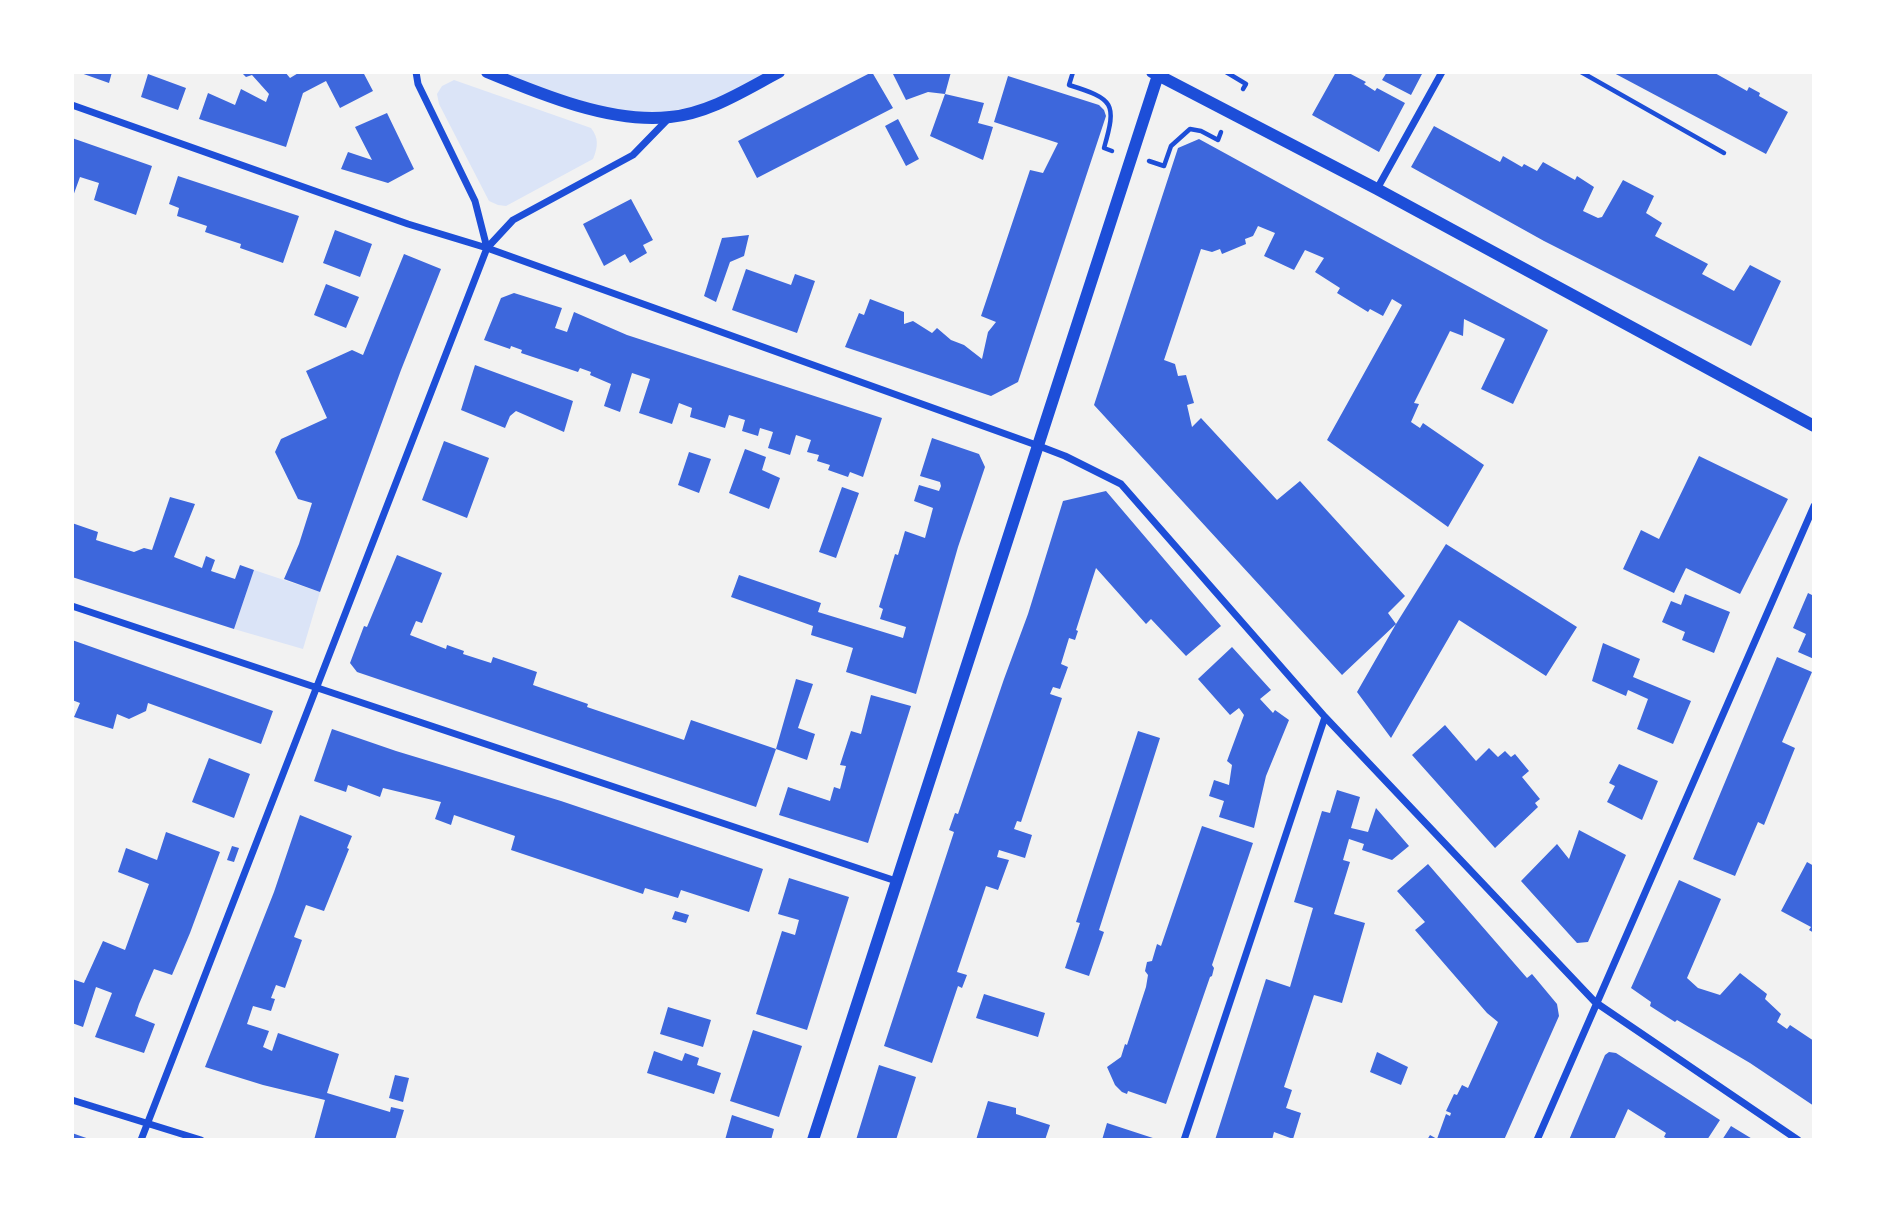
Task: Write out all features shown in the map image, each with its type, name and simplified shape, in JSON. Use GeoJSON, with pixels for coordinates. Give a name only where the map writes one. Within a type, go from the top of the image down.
{"type":"FeatureCollection","features":[{"type":"Feature","properties":{"kind":"street"},"geometry":{"type":"LineString","coordinates":[[416,72],[418,84],[475,201],[487,248]]}},
{"type":"Feature","properties":{"kind":"street"},"geometry":{"type":"LineString","coordinates":[[487,72],[534,91],[634,117],[670,117],[722,102],[779,72]]}},
{"type":"Feature","properties":{"kind":"street"},"geometry":{"type":"LineString","coordinates":[[813,1140],[1039,446],[1157,72],[1814,426]]}},
{"type":"Feature","properties":{"kind":"street"},"geometry":{"type":"LineString","coordinates":[[1377,189],[1442,72]]}},
{"type":"Feature","properties":{"kind":"street"},"geometry":{"type":"LineString","coordinates":[[72,105],[408,224],[487,248],[1039,446],[1121,484],[1325,717],[1595,1002],[1798,1140]]}},
{"type":"Feature","properties":{"kind":"street"},"geometry":{"type":"LineString","coordinates":[[141,1140],[487,248],[513,220],[632,155],[670,117]]}},
{"type":"Feature","properties":{"kind":"street"},"geometry":{"type":"LineString","coordinates":[[1537,1140],[1595,1002],[1814,506]]}},
{"type":"Feature","properties":{"kind":"street"},"geometry":{"type":"LineString","coordinates":[[72,606],[896,881]]}},
{"type":"Feature","properties":{"kind":"street"},"geometry":{"type":"LineString","coordinates":[[1184,1140],[1325,717]]}},
{"type":"Feature","properties":{"kind":"street"},"geometry":{"type":"LineString","coordinates":[[72,1100],[201,1140]]}},
{"type":"Feature","properties":{"kind":"path"},"geometry":{"type":"LineString","coordinates":[[1073,72],[1069,85],[1099,95],[1108,102],[1111,122],[1104,148],[1112,151]]}},
{"type":"Feature","properties":{"kind":"path"},"geometry":{"type":"LineString","coordinates":[[1226,72],[1246,84],[1243,89]]}},
{"type":"Feature","properties":{"kind":"path"},"geometry":{"type":"LineString","coordinates":[[1581,72],[1724,153]]}},
{"type":"Feature","properties":{"kind":"path"},"geometry":{"type":"LineString","coordinates":[[1147,160],[1164,166],[1171,146],[1190,130],[1202,131],[1217,140],[1221,132]]}},
{"type":"Feature","properties":{"kind":"shaded area"},"geometry":{"type":"Polygon","coordinates":[[[487,72],[779,72],[722,102],[634,117],[487,72]]]}},
{"type":"Feature","properties":{"kind":"shaded area"},"geometry":{"type":"Polygon","coordinates":[[[454,80],[591,128],[597,143],[593,159],[506,206],[489,201],[439,104],[437,94],[442,86],[454,80]]]}},
{"type":"Feature","properties":{"kind":"shaded area"},"geometry":{"type":"Polygon","coordinates":[[[254,570],[320,592],[303,649],[234,629],[254,570]]]}},
{"type":"Feature","properties":{"kind":"building"},"geometry":{"type":"Polygon","coordinates":[[[78,72],[112,72],[109,83],[78,72]]]}},
{"type":"Feature","properties":{"kind":"building"},"geometry":{"type":"Polygon","coordinates":[[[241,72],[285,72],[290,78],[300,72],[363,72],[373,91],[340,108],[326,81],[303,93],[286,147],[199,119],[208,93],[235,105],[241,89],[266,102],[269,94],[252,75],[246,77],[241,72]]]}},
{"type":"Feature","properties":{"kind":"building"},"geometry":{"type":"Polygon","coordinates":[[[872,72],[893,108],[757,178],[738,141],[872,72]]]}},
{"type":"Feature","properties":{"kind":"building"},"geometry":{"type":"Polygon","coordinates":[[[892,72],[951,72],[945,94],[928,92],[906,100],[892,72]]]}},
{"type":"Feature","properties":{"kind":"building"},"geometry":{"type":"Polygon","coordinates":[[[1336,72],[1347,72],[1366,82],[1364,84],[1375,91],[1377,88],[1405,103],[1379,152],[1312,115],[1336,72]]]}},
{"type":"Feature","properties":{"kind":"building"},"geometry":{"type":"Polygon","coordinates":[[[1387,72],[1423,72],[1411,95],[1382,80],[1387,72]]]}},
{"type":"Feature","properties":{"kind":"building"},"geometry":{"type":"Polygon","coordinates":[[[1612,72],[1713,72],[1747,91],[1749,87],[1760,93],[1759,96],[1788,112],[1766,154],[1612,72]]]}},
{"type":"Feature","properties":{"kind":"building"},"geometry":{"type":"Polygon","coordinates":[[[148,74],[186,88],[178,110],[141,97],[148,74]]]}},
{"type":"Feature","properties":{"kind":"building"},"geometry":{"type":"Polygon","coordinates":[[[1008,76],[1099,105],[1106,116],[1018,382],[991,396],[845,347],[859,313],[864,315],[870,299],[904,312],[904,324],[913,321],[932,333],[937,328],[982,359],[988,332],[996,322],[981,316],[1030,170],[1043,173],[1058,143],[994,122],[1008,76]]]}},
{"type":"Feature","properties":{"kind":"building"},"geometry":{"type":"Polygon","coordinates":[[[945,94],[984,103],[978,123],[993,127],[983,160],[930,136],[945,94]]]}},
{"type":"Feature","properties":{"kind":"building"},"geometry":{"type":"Polygon","coordinates":[[[387,113],[414,169],[388,183],[341,169],[348,152],[372,160],[355,127],[387,113]]]}},
{"type":"Feature","properties":{"kind":"building"},"geometry":{"type":"Polygon","coordinates":[[[898,119],[919,159],[906,166],[885,126],[898,119]]]}},
{"type":"Feature","properties":{"kind":"building"},"geometry":{"type":"Polygon","coordinates":[[[1434,126],[1500,162],[1503,156],[1522,167],[1524,164],[1537,171],[1543,162],[1575,180],[1577,176],[1594,187],[1583,211],[1598,218],[1602,217],[1623,180],[1654,196],[1646,213],[1662,223],[1655,236],[1708,264],[1702,274],[1734,291],[1750,265],[1781,281],[1751,346],[1544,241],[1411,167],[1434,126]]]}},
{"type":"Feature","properties":{"kind":"building"},"geometry":{"type":"Polygon","coordinates":[[[72,138],[152,166],[136,215],[94,200],[99,183],[80,177],[72,199],[72,138]]]}},
{"type":"Feature","properties":{"kind":"building"},"geometry":{"type":"Polygon","coordinates":[[[1199,139],[1548,330],[1513,404],[1481,389],[1505,339],[1464,319],[1463,336],[1450,331],[1414,403],[1419,404],[1411,422],[1420,428],[1423,423],[1484,465],[1448,527],[1327,440],[1402,305],[1392,299],[1383,316],[1370,309],[1368,312],[1337,293],[1340,288],[1315,272],[1324,258],[1305,250],[1294,270],[1264,256],[1275,233],[1258,226],[1253,236],[1245,239],[1246,244],[1222,254],[1220,249],[1212,252],[1201,249],[1164,360],[1175,364],[1178,376],[1186,375],[1194,403],[1187,405],[1192,427],[1201,418],[1277,500],[1300,481],[1405,596],[1388,613],[1396,624],[1342,675],[1094,405],[1178,148],[1199,139]]]}},
{"type":"Feature","properties":{"kind":"building"},"geometry":{"type":"Polygon","coordinates":[[[178,176],[299,216],[283,263],[240,248],[241,244],[205,232],[207,226],[177,216],[179,208],[169,204],[178,176]]]}},
{"type":"Feature","properties":{"kind":"building"},"geometry":{"type":"Polygon","coordinates":[[[631,199],[653,240],[643,245],[647,253],[630,263],[625,254],[604,266],[583,224],[631,199]]]}},
{"type":"Feature","properties":{"kind":"building"},"geometry":{"type":"Polygon","coordinates":[[[335,230],[372,244],[360,277],[323,263],[335,230]]]}},
{"type":"Feature","properties":{"kind":"building"},"geometry":{"type":"Polygon","coordinates":[[[749,235],[744,256],[730,262],[716,302],[704,296],[722,238],[749,235]]]}},
{"type":"Feature","properties":{"kind":"building"},"geometry":{"type":"Polygon","coordinates":[[[404,254],[441,269],[320,592],[284,579],[312,503],[298,499],[275,452],[281,439],[327,418],[306,371],[352,350],[363,355],[404,254]]]}},
{"type":"Feature","properties":{"kind":"building"},"geometry":{"type":"Polygon","coordinates":[[[746,269],[791,285],[795,274],[815,281],[797,333],[732,310],[746,269]]]}},
{"type":"Feature","properties":{"kind":"building"},"geometry":{"type":"Polygon","coordinates":[[[326,284],[359,297],[346,328],[314,315],[326,284]]]}},
{"type":"Feature","properties":{"kind":"building"},"geometry":{"type":"Polygon","coordinates":[[[514,293],[562,308],[555,328],[567,332],[574,312],[627,335],[882,418],[863,477],[850,472],[848,477],[828,470],[830,465],[817,461],[819,455],[807,452],[811,440],[796,435],[790,455],[768,448],[773,432],[760,428],[758,436],[742,431],[745,420],[729,415],[725,428],[690,417],[692,408],[679,403],[672,424],[639,413],[650,379],[632,373],[620,412],[604,406],[611,384],[590,375],[591,372],[580,368],[578,372],[521,353],[522,350],[511,346],[510,349],[484,340],[501,298],[514,293]]]}},
{"type":"Feature","properties":{"kind":"building"},"geometry":{"type":"Polygon","coordinates":[[[475,365],[573,401],[564,432],[516,411],[510,416],[505,428],[461,410],[475,365]]]}},
{"type":"Feature","properties":{"kind":"building"},"geometry":{"type":"Polygon","coordinates":[[[932,438],[979,454],[985,467],[958,547],[916,694],[846,672],[853,648],[811,635],[813,626],[731,597],[739,575],[821,603],[818,612],[903,638],[906,627],[880,619],[883,609],[879,607],[905,531],[925,538],[933,508],[914,501],[919,485],[939,491],[941,486],[940,482],[920,476],[932,438]]]}},
{"type":"Feature","properties":{"kind":"building"},"geometry":{"type":"Polygon","coordinates":[[[444,441],[489,458],[467,518],[422,500],[444,441]]]}},
{"type":"Feature","properties":{"kind":"building"},"geometry":{"type":"Polygon","coordinates":[[[745,449],[766,457],[762,470],[780,478],[769,509],[729,493],[745,449]]]}},
{"type":"Feature","properties":{"kind":"building"},"geometry":{"type":"Polygon","coordinates":[[[689,452],[711,459],[699,493],[678,485],[689,452]]]}},
{"type":"Feature","properties":{"kind":"building"},"geometry":{"type":"Polygon","coordinates":[[[1699,456],[1788,499],[1740,594],[1686,568],[1674,593],[1623,569],[1641,530],[1659,539],[1699,456]]]}},
{"type":"Feature","properties":{"kind":"building"},"geometry":{"type":"Polygon","coordinates":[[[842,487],[859,493],[836,558],[819,552],[842,487]]]}},
{"type":"Feature","properties":{"kind":"building"},"geometry":{"type":"Polygon","coordinates":[[[1106,491],[1221,626],[1186,656],[1151,619],[1146,624],[1096,568],[1075,640],[1069,638],[1061,664],[1068,667],[1060,689],[1053,687],[1050,694],[1062,698],[1021,822],[1017,821],[1014,829],[1032,835],[1025,858],[999,850],[997,857],[1009,860],[998,890],[986,886],[957,972],[967,975],[962,988],[958,986],[932,1063],[884,1046],[954,832],[949,830],[955,813],[958,814],[1028,614],[1063,501],[1106,491]]]}},
{"type":"Feature","properties":{"kind":"building"},"geometry":{"type":"Polygon","coordinates":[[[170,497],[195,504],[174,557],[202,568],[206,556],[215,560],[211,571],[235,579],[240,565],[254,570],[234,629],[72,577],[72,523],[98,532],[96,540],[134,552],[144,548],[152,550],[170,497]]]}},
{"type":"Feature","properties":{"kind":"building"},"geometry":{"type":"Polygon","coordinates":[[[1446,544],[1577,627],[1546,676],[1459,620],[1391,738],[1357,692],[1446,544]]]}},
{"type":"Feature","properties":{"kind":"building"},"geometry":{"type":"Polygon","coordinates":[[[397,555],[442,573],[422,623],[416,621],[410,635],[446,649],[447,645],[464,651],[463,654],[491,663],[493,657],[537,672],[533,685],[588,704],[587,707],[684,740],[691,720],[776,749],[756,807],[357,672],[350,663],[397,555]]]}},
{"type":"Feature","properties":{"kind":"building"},"geometry":{"type":"Polygon","coordinates":[[[1808,593],[1814,596],[1814,659],[1798,652],[1806,634],[1793,628],[1808,593]]]}},
{"type":"Feature","properties":{"kind":"building"},"geometry":{"type":"Polygon","coordinates":[[[1685,594],[1730,612],[1714,653],[1682,640],[1685,632],[1662,622],[1671,601],[1681,605],[1685,594]]]}},
{"type":"Feature","properties":{"kind":"building"},"geometry":{"type":"Polygon","coordinates":[[[72,640],[273,711],[261,744],[148,703],[146,711],[129,719],[117,714],[113,729],[74,717],[80,703],[72,700],[72,640]]]}},
{"type":"Feature","properties":{"kind":"building"},"geometry":{"type":"Polygon","coordinates":[[[1603,643],[1640,659],[1633,677],[1691,701],[1673,744],[1637,729],[1648,699],[1628,690],[1626,696],[1592,681],[1603,643]]]}},
{"type":"Feature","properties":{"kind":"building"},"geometry":{"type":"Polygon","coordinates":[[[1232,647],[1271,690],[1260,699],[1273,713],[1275,710],[1289,720],[1266,776],[1254,828],[1219,817],[1224,801],[1209,796],[1214,780],[1229,785],[1232,765],[1227,761],[1244,715],[1239,708],[1230,715],[1198,679],[1232,647]]]}},
{"type":"Feature","properties":{"kind":"building"},"geometry":{"type":"Polygon","coordinates":[[[1777,657],[1812,672],[1782,742],[1795,748],[1764,825],[1758,822],[1735,876],[1693,859],[1777,657]]]}},
{"type":"Feature","properties":{"kind":"building"},"geometry":{"type":"Polygon","coordinates":[[[796,679],[813,684],[798,728],[815,734],[807,760],[776,749],[796,679]]]}},
{"type":"Feature","properties":{"kind":"building"},"geometry":{"type":"Polygon","coordinates":[[[871,695],[911,706],[868,843],[779,815],[788,787],[830,801],[834,787],[840,789],[846,766],[840,765],[851,731],[861,734],[871,695]]]}},
{"type":"Feature","properties":{"kind":"building"},"geometry":{"type":"Polygon","coordinates":[[[1445,725],[1476,761],[1489,748],[1498,757],[1505,751],[1511,757],[1515,754],[1529,771],[1522,777],[1540,799],[1535,803],[1538,807],[1495,848],[1412,755],[1445,725]]]}},
{"type":"Feature","properties":{"kind":"building"},"geometry":{"type":"Polygon","coordinates":[[[332,729],[561,801],[763,869],[749,912],[681,890],[678,898],[645,888],[643,894],[511,850],[515,836],[454,815],[451,825],[435,819],[441,802],[383,788],[380,797],[348,785],[346,792],[314,781],[332,729]]]}},
{"type":"Feature","properties":{"kind":"building"},"geometry":{"type":"Polygon","coordinates":[[[1138,731],[1160,738],[1099,930],[1104,932],[1089,976],[1065,968],[1080,923],[1076,922],[1138,731]]]}},
{"type":"Feature","properties":{"kind":"building"},"geometry":{"type":"Polygon","coordinates":[[[209,758],[250,774],[234,818],[192,802],[209,758]]]}},
{"type":"Feature","properties":{"kind":"building"},"geometry":{"type":"Polygon","coordinates":[[[1619,764],[1658,781],[1642,820],[1607,802],[1615,786],[1609,783],[1619,764]]]}},
{"type":"Feature","properties":{"kind":"building"},"geometry":{"type":"Polygon","coordinates":[[[1337,790],[1360,797],[1351,828],[1368,832],[1376,808],[1409,846],[1392,860],[1362,850],[1364,844],[1349,839],[1343,860],[1350,862],[1334,914],[1365,923],[1342,1003],[1314,995],[1284,1087],[1292,1090],[1286,1108],[1301,1113],[1293,1139],[1274,1132],[1272,1140],[1215,1140],[1266,979],[1290,987],[1313,908],[1294,902],[1322,811],[1330,813],[1337,790]]]}},
{"type":"Feature","properties":{"kind":"building"},"geometry":{"type":"Polygon","coordinates":[[[300,815],[352,836],[347,848],[349,849],[324,911],[306,905],[294,937],[302,940],[285,988],[276,985],[271,998],[275,999],[271,1011],[253,1006],[247,1024],[269,1031],[263,1047],[272,1051],[278,1033],[339,1054],[327,1093],[390,1112],[391,1107],[404,1110],[395,1140],[314,1140],[325,1100],[205,1067],[274,892],[300,815]]]}},
{"type":"Feature","properties":{"kind":"building"},"geometry":{"type":"Polygon","coordinates":[[[1202,826],[1253,843],[1212,965],[1212,976],[1166,1104],[1128,1091],[1127,1094],[1122,1092],[1115,1085],[1107,1067],[1121,1057],[1125,1044],[1127,1045],[1146,987],[1147,962],[1152,961],[1157,944],[1161,946],[1202,826]]]}},
{"type":"Feature","properties":{"kind":"building"},"geometry":{"type":"Polygon","coordinates":[[[1579,830],[1626,855],[1588,942],[1577,943],[1521,881],[1557,844],[1569,859],[1579,830]]]}},
{"type":"Feature","properties":{"kind":"building"},"geometry":{"type":"Polygon","coordinates":[[[166,832],[220,852],[172,975],[154,969],[139,1004],[135,1016],[155,1024],[144,1053],[95,1037],[112,993],[96,987],[83,1027],[72,1023],[72,979],[84,983],[103,941],[125,950],[149,884],[118,872],[126,848],[157,860],[166,832]]]}},
{"type":"Feature","properties":{"kind":"building"},"geometry":{"type":"Polygon","coordinates":[[[232,846],[239,848],[234,862],[227,860],[232,846]]]}},
{"type":"Feature","properties":{"kind":"building"},"geometry":{"type":"Polygon","coordinates":[[[1807,862],[1814,866],[1814,933],[1809,930],[1811,927],[1781,911],[1807,862]]]}},
{"type":"Feature","properties":{"kind":"building"},"geometry":{"type":"Polygon","coordinates":[[[1428,864],[1527,978],[1532,974],[1557,1004],[1559,1016],[1504,1140],[1427,1140],[1430,1135],[1437,1139],[1446,1114],[1450,1116],[1451,1113],[1446,1111],[1454,1094],[1457,1095],[1462,1085],[1468,1088],[1498,1022],[1487,1013],[1415,930],[1425,922],[1397,891],[1428,864]]]}},
{"type":"Feature","properties":{"kind":"building"},"geometry":{"type":"Polygon","coordinates":[[[789,878],[849,897],[807,1030],[756,1014],[782,931],[795,935],[799,920],[778,914],[789,878]]]}},
{"type":"Feature","properties":{"kind":"building"},"geometry":{"type":"Polygon","coordinates":[[[1679,880],[1721,899],[1687,978],[1698,988],[1720,995],[1740,973],[1767,994],[1765,999],[1781,1014],[1777,1022],[1787,1029],[1790,1025],[1814,1041],[1814,1106],[1750,1063],[1650,1006],[1651,1002],[1631,988],[1679,880]]]}},
{"type":"Feature","properties":{"kind":"building"},"geometry":{"type":"Polygon","coordinates":[[[675,911],[689,915],[686,923],[672,919],[675,911]]]}},
{"type":"Feature","properties":{"kind":"building"},"geometry":{"type":"Polygon","coordinates":[[[984,994],[1045,1013],[1038,1037],[976,1018],[984,994]]]}},
{"type":"Feature","properties":{"kind":"building"},"geometry":{"type":"Polygon","coordinates":[[[668,1007],[711,1020],[703,1047],[660,1034],[668,1007]]]}},
{"type":"Feature","properties":{"kind":"building"},"geometry":{"type":"Polygon","coordinates":[[[753,1030],[802,1046],[779,1117],[730,1101],[753,1030]]]}},
{"type":"Feature","properties":{"kind":"building"},"geometry":{"type":"Polygon","coordinates":[[[654,1051],[682,1061],[685,1053],[699,1058],[697,1065],[721,1073],[714,1094],[647,1073],[654,1051]]]}},
{"type":"Feature","properties":{"kind":"building"},"geometry":{"type":"Polygon","coordinates":[[[1377,1052],[1408,1067],[1401,1085],[1370,1072],[1377,1052]]]}},
{"type":"Feature","properties":{"kind":"building"},"geometry":{"type":"Polygon","coordinates":[[[1609,1052],[1616,1053],[1720,1120],[1707,1140],[1670,1140],[1664,1137],[1666,1133],[1628,1109],[1614,1140],[1569,1140],[1605,1055],[1609,1052]]]}},
{"type":"Feature","properties":{"kind":"building"},"geometry":{"type":"Polygon","coordinates":[[[879,1065],[916,1077],[896,1140],[856,1140],[879,1065]]]}},
{"type":"Feature","properties":{"kind":"building"},"geometry":{"type":"Polygon","coordinates":[[[395,1075],[409,1078],[403,1102],[389,1098],[395,1075]]]}},
{"type":"Feature","properties":{"kind":"building"},"geometry":{"type":"Polygon","coordinates":[[[988,1101],[1016,1108],[1016,1114],[1050,1125],[1045,1140],[976,1140],[988,1101]]]}},
{"type":"Feature","properties":{"kind":"building"},"geometry":{"type":"Polygon","coordinates":[[[732,1115],[774,1129],[771,1140],[725,1140],[732,1115]]]}},
{"type":"Feature","properties":{"kind":"building"},"geometry":{"type":"Polygon","coordinates":[[[1107,1123],[1159,1140],[1102,1140],[1107,1123]]]}},
{"type":"Feature","properties":{"kind":"building"},"geometry":{"type":"Polygon","coordinates":[[[1731,1126],[1754,1140],[1722,1140],[1731,1126]]]}},
{"type":"Feature","properties":{"kind":"building"},"geometry":{"type":"Polygon","coordinates":[[[72,1133],[92,1140],[72,1140],[72,1133]]]}}]}
